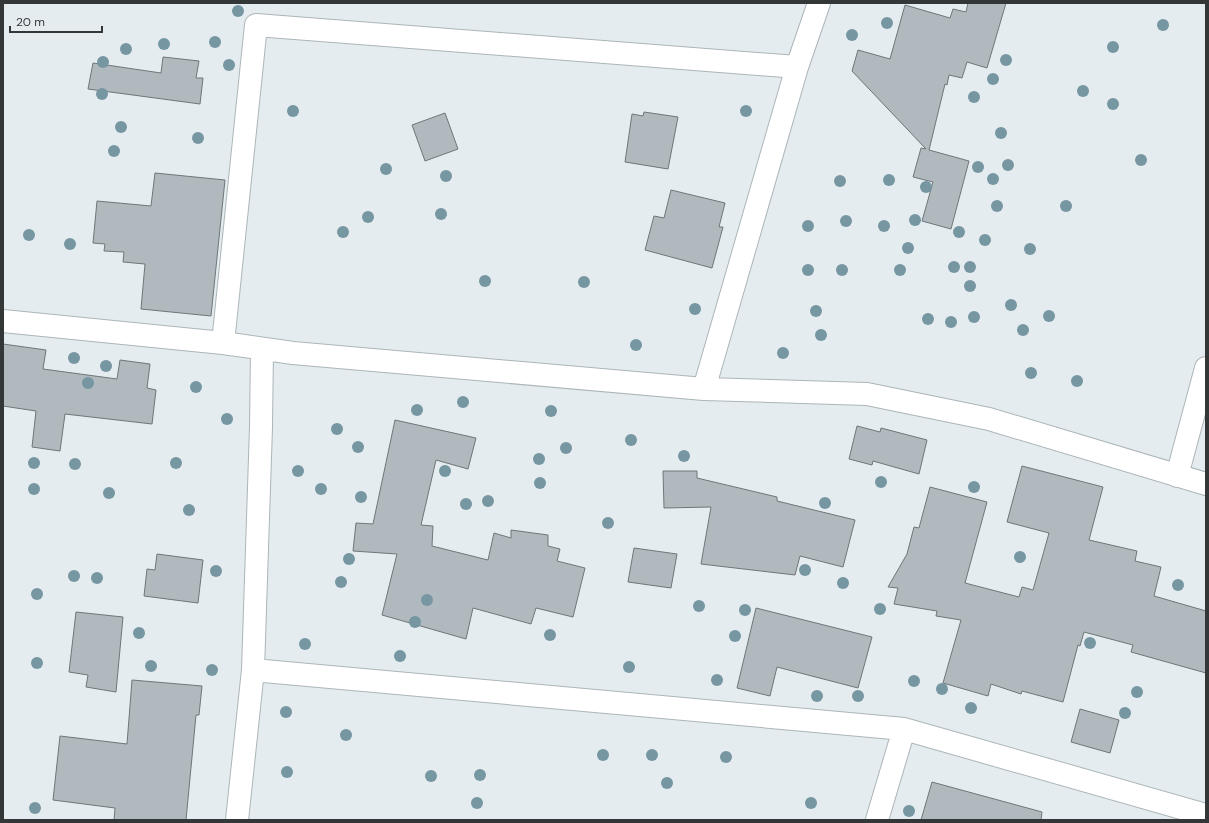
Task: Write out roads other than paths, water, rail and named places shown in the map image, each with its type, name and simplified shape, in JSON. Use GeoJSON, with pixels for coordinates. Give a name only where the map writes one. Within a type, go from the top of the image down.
{"type":"FeatureCollection","features":[{"type":"Feature","properties":{"kind":"street"},"geometry":{"type":"LineString","coordinates":[[704,390],[797,67],[819,3]]}},
{"type":"Feature","properties":{"kind":"street"},"geometry":{"type":"LineString","coordinates":[[223,343],[256,25],[797,67]]}},
{"type":"Feature","properties":{"kind":"street"},"geometry":{"type":"LineString","coordinates":[[3,321],[223,343],[262,349],[704,390],[867,394],[989,420],[1206,484]]}},
{"type":"Feature","properties":{"kind":"street"},"geometry":{"type":"LineString","coordinates":[[237,820],[253,670],[262,349]]}},
{"type":"Feature","properties":{"kind":"street"},"geometry":{"type":"LineString","coordinates":[[1177,476],[1206,368]]}},
{"type":"Feature","properties":{"kind":"street"},"geometry":{"type":"LineString","coordinates":[[253,670],[904,729],[1206,815]]}},
{"type":"Feature","properties":{"kind":"street"},"geometry":{"type":"LineString","coordinates":[[878,820],[904,729]]}}]}
